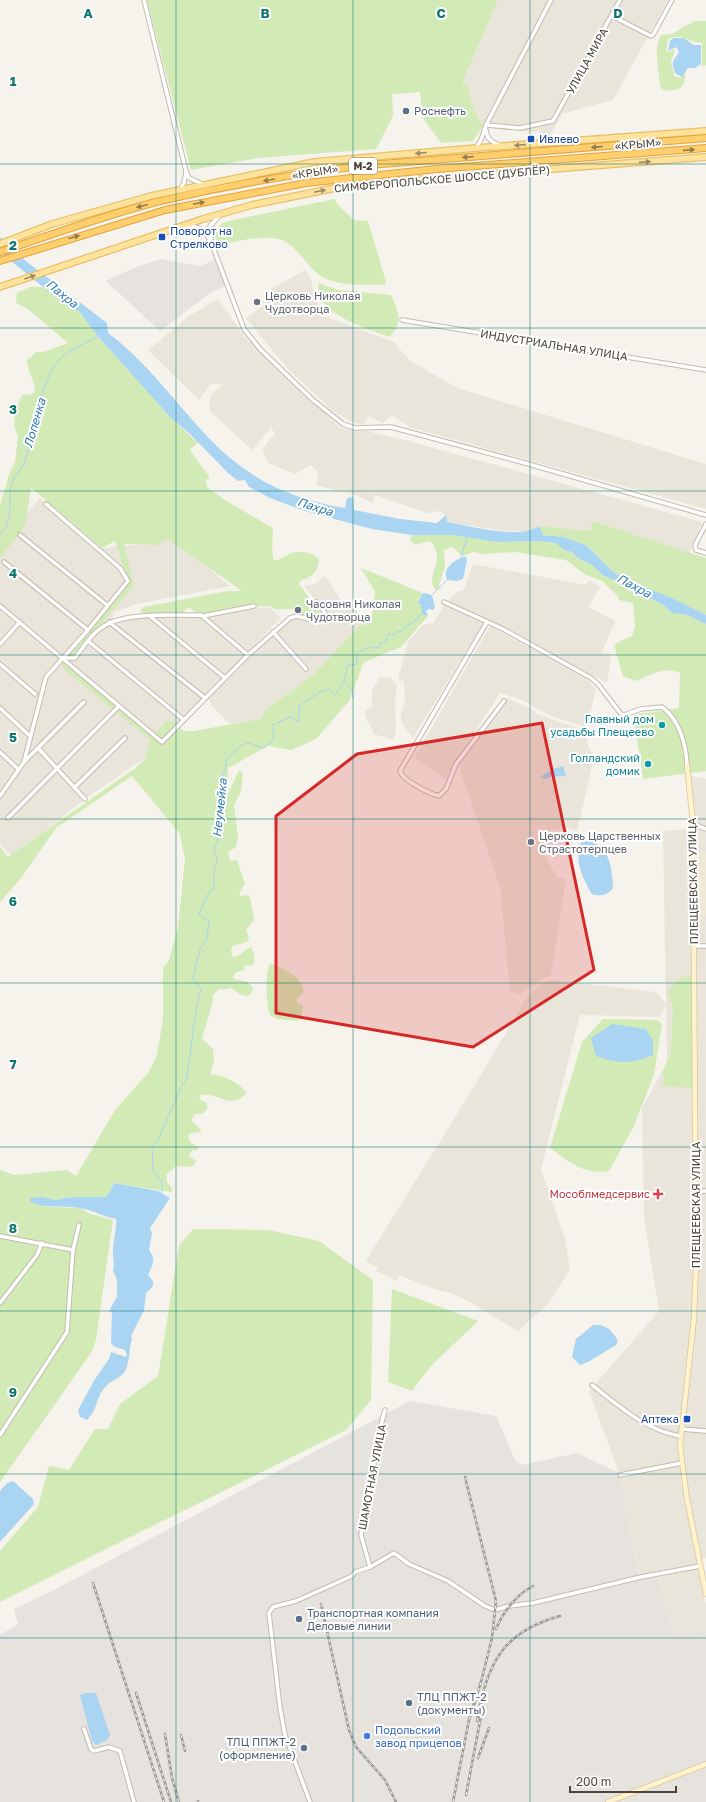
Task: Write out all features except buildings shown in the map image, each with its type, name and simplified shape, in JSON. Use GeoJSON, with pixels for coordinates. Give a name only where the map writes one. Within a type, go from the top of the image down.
{"type":"FeatureCollection","features":[{"type":"Feature","properties":{"kind":"highway","name":"«КРЫМ»"},"geometry":{"type":"LineString","coordinates":[[0,252],[112,214],[159,202],[320,171],[369,165],[706,138]]}},
{"type":"Feature","properties":{"kind":"highway","name":"«КРЫМ»"},"geometry":{"type":"LineString","coordinates":[[0,261],[165,210],[306,183],[370,175],[706,148]]}},
{"type":"Feature","properties":{"kind":"main road"},"geometry":{"type":"LineString","coordinates":[[0,244],[78,216],[180,189],[314,162],[706,131]]}},
{"type":"Feature","properties":{"kind":"main road","name":"СИМФЕРОПОЛЬСКОЕ ШОССЕ (ДУБЛЁР)"},"geometry":{"type":"LineString","coordinates":[[0,287],[60,266],[222,214],[282,198],[330,189],[386,182],[706,157]]}},
{"type":"Feature","properties":{"kind":"street"},"geometry":{"type":"LineString","coordinates":[[144,0],[186,171],[189,178],[202,184]]}},
{"type":"Feature","properties":{"kind":"street"},"geometry":{"type":"LineString","coordinates":[[476,148],[481,140],[486,125],[551,0]]}},
{"type":"Feature","properties":{"kind":"street","name":"УЛИЦА МИРА"},"geometry":{"type":"LineString","coordinates":[[486,125],[520,128],[554,121],[620,0]]}},
{"type":"Feature","properties":{"kind":"street"},"geometry":{"type":"LineString","coordinates":[[612,16],[650,36],[653,35],[672,0]]}},
{"type":"Feature","properties":{"kind":"street"},"geometry":{"type":"LineString","coordinates":[[486,125],[486,135],[489,140],[502,146]]}},
{"type":"Feature","properties":{"kind":"street"},"geometry":{"type":"LineString","coordinates":[[180,189],[184,183],[186,171]]}},
{"type":"Feature","properties":{"kind":"street"},"geometry":{"type":"LineString","coordinates":[[211,242],[210,226],[222,214]]}},
{"type":"Feature","properties":{"kind":"street"},"geometry":{"type":"LineString","coordinates":[[177,228],[194,226],[200,228],[206,233],[211,242],[244,329],[261,350],[295,383],[328,413],[343,424],[355,428],[391,427],[525,463],[706,515]]}},
{"type":"Feature","properties":{"kind":"street","name":"ИНДУСТРИАЛЬНАЯ УЛИЦА"},"geometry":{"type":"LineString","coordinates":[[402,320],[706,370]]}},
{"type":"Feature","properties":{"kind":"street"},"geometry":{"type":"LineString","coordinates":[[24,762],[46,677],[88,630],[128,581],[120,568],[46,504]]}},
{"type":"Feature","properties":{"kind":"street"},"geometry":{"type":"LineString","coordinates":[[706,524],[695,545],[696,550],[706,553]]}},
{"type":"Feature","properties":{"kind":"street"},"geometry":{"type":"LineString","coordinates":[[20,536],[107,605]]}},
{"type":"Feature","properties":{"kind":"street"},"geometry":{"type":"LineString","coordinates":[[4,562],[88,630]]}},
{"type":"Feature","properties":{"kind":"street"},"geometry":{"type":"LineString","coordinates":[[0,606],[162,742],[248,655],[292,616],[300,616],[315,621],[325,616],[325,613],[316,602]]}},
{"type":"Feature","properties":{"kind":"street"},"geometry":{"type":"LineString","coordinates":[[444,602],[488,622],[591,678],[598,684],[620,714],[624,715],[641,709],[662,707],[673,718],[684,742],[687,765]]}},
{"type":"Feature","properties":{"kind":"street"},"geometry":{"type":"LineString","coordinates":[[62,658],[75,658],[100,628],[113,620],[137,616],[203,616],[254,606]]}},
{"type":"Feature","properties":{"kind":"street"},"geometry":{"type":"LineString","coordinates":[[151,616],[225,678]]}},
{"type":"Feature","properties":{"kind":"street"},"geometry":{"type":"LineString","coordinates":[[203,616],[248,655]]}},
{"type":"Feature","properties":{"kind":"street"},"geometry":{"type":"LineString","coordinates":[[0,644],[20,622]]}},
{"type":"Feature","properties":{"kind":"street"},"geometry":{"type":"LineString","coordinates":[[109,622],[205,698]]}},
{"type":"Feature","properties":{"kind":"street"},"geometry":{"type":"LineString","coordinates":[[488,622],[400,773],[404,778],[432,794],[440,796],[446,789],[456,764],[504,700]]}},
{"type":"Feature","properties":{"kind":"street"},"geometry":{"type":"LineString","coordinates":[[273,632],[306,669]]}},
{"type":"Feature","properties":{"kind":"street"},"geometry":{"type":"LineString","coordinates":[[88,641],[184,720]]}},
{"type":"Feature","properties":{"kind":"street"},"geometry":{"type":"LineString","coordinates":[[0,664],[36,694]]}},
{"type":"Feature","properties":{"kind":"street"},"geometry":{"type":"LineString","coordinates":[[0,795],[24,762],[84,702]]}},
{"type":"Feature","properties":{"kind":"street"},"geometry":{"type":"LineString","coordinates":[[8,818],[119,706]]}},
{"type":"Feature","properties":{"kind":"street"},"geometry":{"type":"LineString","coordinates":[[0,708],[30,736]]}},
{"type":"Feature","properties":{"kind":"street"},"geometry":{"type":"LineString","coordinates":[[75,787],[125,738]]}},
{"type":"Feature","properties":{"kind":"street"},"geometry":{"type":"LineString","coordinates":[[38,748],[59,768],[85,799]]}},
{"type":"Feature","properties":{"kind":"street"},"geometry":{"type":"LineString","coordinates":[[0,752],[18,770]]}},
{"type":"Feature","properties":{"kind":"street","name":"ПЛЕЩЕЕВСКАЯ УЛИЦА"},"geometry":{"type":"LineString","coordinates":[[687,765],[693,824],[697,1192],[694,1312],[680,1436],[682,1463],[706,1594]]}},
{"type":"Feature","properties":{"kind":"street"},"geometry":{"type":"LineString","coordinates":[[693,824],[706,829]]}},
{"type":"Feature","properties":{"kind":"street"},"geometry":{"type":"LineString","coordinates":[[694,946],[706,946]]}},
{"type":"Feature","properties":{"kind":"street"},"geometry":{"type":"LineString","coordinates":[[697,1192],[706,1191]]}},
{"type":"Feature","properties":{"kind":"street"},"geometry":{"type":"LineString","coordinates":[[0,1434],[67,1332],[72,1250],[79,1225]]}},
{"type":"Feature","properties":{"kind":"street"},"geometry":{"type":"LineString","coordinates":[[0,1237],[42,1243],[72,1250]]}},
{"type":"Feature","properties":{"kind":"street"},"geometry":{"type":"LineString","coordinates":[[0,1303],[37,1255],[42,1243]]}},
{"type":"Feature","properties":{"kind":"street"},"geometry":{"type":"LineString","coordinates":[[592,1385],[639,1421],[657,1430],[680,1436]]}},
{"type":"Feature","properties":{"kind":"street","name":"ШАМОТНАЯ УЛИЦА"},"geometry":{"type":"LineString","coordinates":[[370,1567],[361,1535],[385,1410]]}},
{"type":"Feature","properties":{"kind":"street"},"geometry":{"type":"LineString","coordinates":[[681,1428],[706,1431]]}},
{"type":"Feature","properties":{"kind":"street"},"geometry":{"type":"LineString","coordinates":[[620,1475],[682,1463]]}},
{"type":"Feature","properties":{"kind":"street"},"geometry":{"type":"LineString","coordinates":[[310,1802],[285,1735],[280,1708],[269,1613],[273,1607],[296,1601],[352,1576],[355,1572],[370,1567],[394,1553],[409,1564],[448,1581],[490,1609],[517,1606],[641,1577],[700,1566]]}},
{"type":"Feature","properties":{"kind":"street"},"geometry":{"type":"LineString","coordinates":[[84,1729],[90,1749],[94,1751],[109,1747],[120,1750],[134,1802]]}},
{"type":"Feature","properties":{"kind":"street"},"geometry":{"type":"LineString","coordinates":[[608,1802],[706,1764]]}},
{"type":"Feature","properties":{"kind":"highlighted area"},"geometry":{"type":"Polygon","coordinates":[[[542,723],[594,970],[473,1047],[276,1013],[276,816],[357,754],[542,723]]]}},
{"type":"Feature","properties":{"kind":"shaded area","name":"Ивлево"},"geometry":{"type":"Polygon","coordinates":[[[498,0],[668,0],[613,100],[562,114],[551,134],[483,126],[474,110],[467,85],[462,83],[498,0]]]}},
{"type":"Feature","properties":{"kind":"shaded area"},"geometry":{"type":"Polygon","coordinates":[[[161,259],[200,266],[215,260],[226,285],[206,296],[160,331],[106,281],[136,267],[161,259]]]}},
{"type":"Feature","properties":{"kind":"shaded area"},"geometry":{"type":"Polygon","coordinates":[[[305,270],[311,279],[314,296],[324,316],[394,342],[409,360],[457,388],[706,464],[706,509],[409,427],[393,415],[382,423],[369,416],[363,425],[351,421],[333,411],[288,369],[246,318],[274,298],[268,291],[305,270]]]}},
{"type":"Feature","properties":{"kind":"shaded area"},"geometry":{"type":"Polygon","coordinates":[[[218,299],[246,338],[340,428],[366,431],[408,441],[702,522],[690,553],[594,521],[590,531],[539,526],[533,531],[504,531],[447,522],[446,515],[440,511],[427,513],[375,495],[372,503],[358,496],[316,485],[318,472],[310,465],[295,474],[268,463],[262,450],[275,433],[271,428],[252,450],[210,411],[209,401],[212,393],[222,386],[217,383],[211,384],[199,400],[148,350],[189,316],[218,299]]]}},
{"type":"Feature","properties":{"kind":"shaded area"},"geometry":{"type":"Polygon","coordinates":[[[40,498],[99,549],[173,539],[230,586],[136,604],[113,613],[114,619],[269,607],[281,618],[143,759],[85,799],[12,857],[0,844],[0,543],[40,498]]]}},
{"type":"Feature","properties":{"kind":"shaded area"},"geometry":{"type":"Polygon","coordinates":[[[473,564],[586,585],[589,580],[600,586],[589,607],[615,621],[602,652],[611,655],[607,683],[503,627],[447,602],[458,591],[464,590],[473,564]]]}},
{"type":"Feature","properties":{"kind":"shaded area"},"geometry":{"type":"Polygon","coordinates":[[[325,576],[348,610],[354,603],[362,623],[311,677],[266,709],[260,719],[230,724],[212,706],[208,697],[240,669],[248,655],[291,617],[317,625],[329,617],[304,586],[315,584],[325,576]]]}},
{"type":"Feature","properties":{"kind":"shaded area"},"geometry":{"type":"Polygon","coordinates":[[[445,604],[481,621],[483,624],[413,738],[401,722],[401,713],[405,701],[404,682],[398,679],[408,642],[423,625],[433,623],[445,604]]]}},
{"type":"Feature","properties":{"kind":"shaded area"},"geometry":{"type":"Polygon","coordinates":[[[490,626],[589,681],[596,690],[586,727],[551,716],[520,699],[500,693],[445,779],[414,758],[490,626]]]}},
{"type":"Feature","properties":{"kind":"shaded area"},"geometry":{"type":"Polygon","coordinates":[[[380,677],[391,678],[397,686],[395,701],[396,732],[393,740],[374,734],[365,716],[365,710],[372,708],[372,690],[380,677]]]}},
{"type":"Feature","properties":{"kind":"shaded area"},"geometry":{"type":"Polygon","coordinates":[[[507,698],[535,711],[534,713],[586,731],[587,743],[594,758],[577,831],[565,828],[546,832],[542,844],[542,850],[557,877],[566,879],[551,975],[520,994],[510,991],[500,887],[458,764],[484,732],[507,698]]]}},
{"type":"Feature","properties":{"kind":"shaded area"},"geometry":{"type":"Polygon","coordinates":[[[686,775],[706,779],[706,1558],[696,1561],[706,1605],[706,1634],[704,1629],[674,1637],[657,1573],[639,1575],[619,1473],[589,1391],[659,1311],[644,1217],[642,1108],[667,1063],[666,1005],[660,1017],[580,1015],[541,1169],[565,1239],[570,1269],[549,1303],[518,1331],[472,1303],[451,1293],[434,1289],[399,1275],[397,1281],[376,1271],[378,1267],[367,1262],[367,1259],[473,1088],[527,997],[540,984],[550,980],[656,992],[666,1004],[663,831],[690,829],[686,775]]]}},
{"type":"Feature","properties":{"kind":"shaded area"},"geometry":{"type":"Polygon","coordinates":[[[697,850],[706,854],[706,915],[698,921],[697,850]]]}},
{"type":"Feature","properties":{"kind":"shaded area"},"geometry":{"type":"Polygon","coordinates":[[[410,1401],[496,1416],[516,1462],[522,1465],[577,1453],[619,1473],[639,1577],[657,1573],[674,1637],[704,1629],[706,1636],[706,1802],[0,1802],[0,1647],[21,1636],[14,1609],[54,1590],[410,1401]]]}},
{"type":"Feature","properties":{"kind":"shaded area"},"geometry":{"type":"Polygon","coordinates":[[[18,1624],[21,1636],[0,1647],[0,1635],[18,1624]]]}},
{"type":"Feature","properties":{"kind":"green space"},"geometry":{"type":"Polygon","coordinates":[[[147,0],[498,0],[462,83],[467,85],[474,110],[483,126],[473,141],[441,143],[423,118],[420,92],[392,94],[393,116],[376,149],[258,158],[191,170],[147,0]]]}},
{"type":"Feature","properties":{"kind":"green space"},"geometry":{"type":"Polygon","coordinates":[[[694,21],[706,21],[706,65],[702,66],[702,43],[682,37],[673,37],[668,39],[666,51],[670,52],[674,49],[675,51],[671,61],[674,76],[681,78],[685,73],[685,79],[682,87],[679,89],[671,91],[661,89],[657,47],[661,35],[672,34],[694,21]]]}},
{"type":"Feature","properties":{"kind":"green space"},"geometry":{"type":"Polygon","coordinates":[[[335,199],[338,205],[354,220],[368,221],[386,282],[385,285],[346,284],[324,278],[312,269],[297,251],[285,242],[278,239],[255,238],[217,245],[215,237],[216,232],[218,227],[224,222],[335,199]]]}},
{"type":"Feature","properties":{"kind":"green space"},"geometry":{"type":"Polygon","coordinates":[[[319,283],[338,290],[391,295],[399,317],[399,322],[394,332],[389,337],[356,324],[332,311],[324,303],[319,294],[319,283]]]}},
{"type":"Feature","properties":{"kind":"green space"},"geometry":{"type":"Polygon","coordinates":[[[30,287],[43,287],[80,312],[95,333],[170,417],[198,443],[191,448],[191,452],[209,476],[209,479],[206,480],[207,487],[228,502],[273,528],[272,549],[274,560],[279,560],[292,553],[299,552],[314,555],[319,560],[314,573],[309,578],[301,580],[299,584],[321,614],[316,617],[309,617],[291,609],[278,609],[270,606],[261,606],[206,616],[196,613],[189,607],[185,610],[183,615],[178,617],[168,617],[143,613],[140,610],[144,607],[227,591],[242,591],[169,540],[153,546],[149,544],[124,544],[134,585],[67,665],[153,736],[166,721],[173,721],[184,731],[194,731],[260,719],[266,709],[311,677],[365,620],[371,623],[375,592],[361,568],[423,593],[418,600],[428,616],[401,647],[364,662],[349,701],[316,739],[291,750],[268,746],[228,768],[228,794],[239,770],[243,773],[241,791],[234,805],[238,837],[236,847],[228,852],[230,861],[237,860],[245,884],[239,893],[241,896],[248,895],[250,897],[254,920],[246,930],[249,938],[247,942],[233,946],[231,949],[232,956],[234,957],[251,947],[254,953],[254,964],[250,966],[245,965],[244,966],[246,969],[235,973],[233,977],[234,979],[248,982],[253,989],[251,994],[248,996],[241,995],[231,988],[222,990],[220,988],[213,995],[212,1006],[202,1039],[213,1049],[214,1062],[210,1074],[230,1080],[247,1093],[240,1098],[229,1101],[214,1096],[201,1095],[199,1099],[207,1103],[207,1109],[202,1114],[195,1114],[191,1120],[201,1130],[201,1132],[188,1135],[190,1142],[198,1147],[198,1150],[191,1151],[189,1156],[196,1161],[194,1165],[190,1167],[176,1166],[166,1175],[167,1182],[173,1189],[171,1192],[114,1183],[109,1193],[105,1197],[72,1197],[55,1200],[42,1197],[33,1203],[48,1207],[80,1208],[88,1213],[113,1220],[96,1340],[91,1353],[0,1482],[0,1170],[14,1175],[67,1170],[76,1176],[115,1110],[148,1073],[157,1055],[163,1020],[163,968],[169,960],[178,927],[185,859],[180,834],[132,776],[56,828],[21,878],[0,902],[0,847],[8,857],[134,769],[145,759],[150,740],[65,670],[61,663],[127,580],[115,541],[102,548],[31,488],[26,521],[23,529],[0,558],[0,505],[9,475],[15,462],[18,437],[14,425],[15,413],[22,395],[32,394],[35,391],[27,359],[36,352],[43,352],[68,343],[28,309],[16,303],[17,293],[30,287]]]}},
{"type":"Feature","properties":{"kind":"green space"},"geometry":{"type":"Polygon","coordinates":[[[593,521],[706,558],[706,615],[672,598],[629,581],[612,571],[587,546],[564,537],[543,535],[539,526],[590,531],[593,521]]]}},
{"type":"Feature","properties":{"kind":"green space"},"geometry":{"type":"Polygon","coordinates":[[[412,535],[452,535],[497,542],[540,541],[556,543],[564,550],[572,552],[578,558],[592,565],[604,576],[622,583],[663,605],[672,613],[687,615],[706,624],[706,771],[643,779],[633,715],[679,708],[680,673],[673,671],[656,672],[635,681],[623,676],[614,646],[618,642],[632,636],[635,627],[633,603],[619,600],[617,595],[602,581],[586,575],[566,560],[515,552],[483,554],[473,552],[463,556],[452,547],[444,550],[445,566],[438,589],[436,590],[432,583],[437,559],[433,543],[428,541],[415,545],[410,539],[412,535]]]}},
{"type":"Feature","properties":{"kind":"green space"},"geometry":{"type":"Polygon","coordinates":[[[270,963],[291,973],[302,985],[304,991],[296,1000],[298,1004],[303,1005],[301,1018],[297,1021],[278,1019],[270,1015],[268,1004],[267,973],[270,963]]]}},
{"type":"Feature","properties":{"kind":"green space"},"geometry":{"type":"Polygon","coordinates":[[[692,975],[692,1088],[662,1086],[665,1078],[662,1074],[671,1052],[673,1005],[667,992],[679,979],[692,975]]]}},
{"type":"Feature","properties":{"kind":"green space"},"geometry":{"type":"Polygon","coordinates":[[[603,1019],[657,1020],[662,1024],[654,1075],[633,1128],[609,1171],[600,1172],[577,1166],[550,1148],[582,1042],[603,1019]]]}},
{"type":"Feature","properties":{"kind":"green space"},"geometry":{"type":"Polygon","coordinates":[[[193,1229],[268,1230],[319,1241],[373,1280],[371,1400],[346,1430],[0,1602],[0,1551],[38,1507],[49,1466],[69,1470],[95,1429],[108,1429],[120,1404],[158,1376],[179,1246],[193,1229]]]}},
{"type":"Feature","properties":{"kind":"green space"},"geometry":{"type":"Polygon","coordinates":[[[392,1289],[478,1321],[431,1366],[412,1391],[388,1382],[392,1289]]]}},
{"type":"Feature","properties":{"kind":"water"},"geometry":{"type":"Polygon","coordinates":[[[673,38],[684,38],[693,45],[701,45],[701,64],[695,68],[688,68],[682,77],[675,73],[673,64],[679,51],[676,47],[668,51],[670,41],[673,38]]]}},
{"type":"Feature","properties":{"kind":"water","name":"Пахра"},"geometry":{"type":"Polygon","coordinates":[[[0,237],[27,262],[107,323],[108,333],[125,346],[211,440],[239,465],[263,481],[276,488],[303,498],[345,508],[347,498],[353,497],[354,510],[400,519],[437,523],[446,515],[447,522],[481,529],[508,532],[531,530],[539,526],[543,535],[564,537],[587,546],[612,571],[629,581],[672,598],[706,615],[706,624],[687,615],[672,613],[663,605],[622,583],[604,576],[592,565],[578,558],[572,552],[564,550],[556,543],[540,541],[497,542],[452,535],[412,535],[372,529],[305,511],[270,498],[249,487],[245,480],[238,481],[228,473],[190,434],[170,417],[95,333],[80,312],[43,287],[0,252],[0,237]]]}},
{"type":"Feature","properties":{"kind":"water"},"geometry":{"type":"Polygon","coordinates":[[[463,557],[466,557],[467,560],[463,579],[457,581],[447,580],[447,569],[463,557]]]}},
{"type":"Feature","properties":{"kind":"water"},"geometry":{"type":"Polygon","coordinates":[[[423,593],[430,594],[433,598],[435,607],[433,610],[429,609],[426,611],[428,616],[422,614],[421,605],[418,603],[423,593]]]}},
{"type":"Feature","properties":{"kind":"water"},"geometry":{"type":"Polygon","coordinates":[[[563,766],[566,776],[550,777],[546,779],[540,777],[553,769],[563,766]]]}},
{"type":"Feature","properties":{"kind":"water"},"geometry":{"type":"Polygon","coordinates":[[[588,841],[601,847],[608,859],[612,873],[613,888],[604,895],[592,894],[580,869],[578,855],[581,842],[588,841]]]}},
{"type":"Feature","properties":{"kind":"water"},"geometry":{"type":"Polygon","coordinates":[[[612,1024],[646,1029],[653,1041],[653,1055],[638,1060],[624,1062],[604,1059],[596,1056],[591,1038],[612,1024]]]}},
{"type":"Feature","properties":{"kind":"water"},"geometry":{"type":"Polygon","coordinates":[[[114,1183],[158,1191],[170,1198],[150,1228],[152,1233],[149,1250],[153,1260],[148,1275],[153,1281],[153,1286],[146,1293],[144,1310],[131,1336],[132,1339],[126,1369],[120,1376],[103,1389],[94,1411],[87,1420],[80,1417],[78,1410],[95,1379],[109,1359],[111,1352],[126,1357],[127,1355],[125,1350],[115,1347],[111,1343],[112,1313],[109,1311],[117,1297],[117,1280],[113,1271],[113,1250],[116,1219],[80,1208],[36,1204],[30,1201],[30,1198],[42,1197],[55,1200],[72,1197],[105,1197],[109,1193],[114,1183]]]}},
{"type":"Feature","properties":{"kind":"water"},"geometry":{"type":"Polygon","coordinates":[[[593,1325],[608,1328],[618,1341],[616,1345],[588,1362],[580,1365],[572,1357],[576,1339],[593,1325]]]}},
{"type":"Feature","properties":{"kind":"water"},"geometry":{"type":"Polygon","coordinates":[[[13,1481],[33,1499],[34,1504],[0,1542],[0,1491],[7,1483],[13,1481]]]}},
{"type":"Feature","properties":{"kind":"water"},"geometry":{"type":"Polygon","coordinates":[[[86,1693],[96,1693],[110,1735],[107,1740],[96,1745],[92,1741],[80,1695],[86,1693]]]}},
{"type":"Feature","properties":{"kind":"waterway","name":"Лопенка"},"geometry":{"type":"LineString","coordinates":[[0,534],[8,523],[10,489],[12,482],[25,461],[38,407],[48,379],[54,367],[61,358],[98,336]]}},
{"type":"Feature","properties":{"kind":"waterway","name":"Неумейка"},"geometry":{"type":"LineString","coordinates":[[461,557],[467,537]]}},
{"type":"Feature","properties":{"kind":"waterway","name":"Неумейка"},"geometry":{"type":"LineString","coordinates":[[432,595],[447,580]]}},
{"type":"Feature","properties":{"kind":"waterway","name":"Неумейка"},"geometry":{"type":"LineString","coordinates":[[162,1194],[162,1182],[153,1171],[152,1148],[157,1142],[181,1087],[187,1078],[196,1009],[201,989],[193,978],[200,949],[207,938],[209,922],[199,914],[209,892],[214,889],[214,873],[217,859],[214,849],[220,835],[222,782],[227,759],[242,745],[248,743],[264,748],[274,739],[272,725],[291,717],[299,722],[299,706],[322,691],[330,689],[335,695],[344,681],[348,665],[357,664],[356,653],[372,647],[379,648],[379,644],[386,641],[389,634],[394,635],[396,632],[403,631],[407,625],[413,623],[422,614]]}},
{"type":"Feature","properties":{"kind":"waterway"},"geometry":{"type":"LineString","coordinates":[[345,682],[352,690],[353,698]]}},
{"type":"Feature","properties":{"kind":"railway"},"geometry":{"type":"LineString","coordinates":[[453,1802],[469,1720],[481,1682],[492,1638],[496,1601],[465,1477]]}},
{"type":"Feature","properties":{"kind":"railway"},"geometry":{"type":"LineString","coordinates":[[93,1583],[164,1802]]}},
{"type":"Feature","properties":{"kind":"railway"},"geometry":{"type":"LineString","coordinates":[[496,1629],[502,1616],[511,1604],[527,1589],[533,1586]]}},
{"type":"Feature","properties":{"kind":"railway"},"geometry":{"type":"LineString","coordinates":[[321,1604],[349,1730],[356,1747],[385,1780],[396,1802]]}},
{"type":"Feature","properties":{"kind":"railway"},"geometry":{"type":"LineString","coordinates":[[477,1721],[481,1701],[492,1667],[510,1641],[524,1631],[540,1623],[560,1616]]}},
{"type":"Feature","properties":{"kind":"railway"},"geometry":{"type":"LineString","coordinates":[[136,1693],[171,1802]]}},
{"type":"Feature","properties":{"kind":"railway"},"geometry":{"type":"LineString","coordinates":[[466,1795],[481,1716]]}},
{"type":"Feature","properties":{"kind":"railway"},"geometry":{"type":"LineString","coordinates":[[478,1758],[489,1728]]}},
{"type":"Feature","properties":{"kind":"railway"},"geometry":{"type":"LineString","coordinates":[[165,1734],[172,1778],[179,1802]]}},
{"type":"Feature","properties":{"kind":"railway"},"geometry":{"type":"LineString","coordinates":[[181,1735],[185,1751]]}},
{"type":"Feature","properties":{"kind":"place","name":"Роснефть"},"geometry":{"type":"Point","coordinates":[406,111]}},
{"type":"Feature","properties":{"kind":"place","name":"Ивлево"},"geometry":{"type":"Point","coordinates":[531,139]}},
{"type":"Feature","properties":{"kind":"place","name":"Поворот на Стрелково"},"geometry":{"type":"Point","coordinates":[162,237]}},
{"type":"Feature","properties":{"kind":"place","name":"Церковь Николая Чудотворца"},"geometry":{"type":"Point","coordinates":[257,302]}},
{"type":"Feature","properties":{"kind":"place","name":"Часовня Николая Чудотворца"},"geometry":{"type":"Point","coordinates":[298,610]}},
{"type":"Feature","properties":{"kind":"place","name":"Главный дом усадьбы Плещеево"},"geometry":{"type":"Point","coordinates":[662,725]}},
{"type":"Feature","properties":{"kind":"place","name":"Голландский домик"},"geometry":{"type":"Point","coordinates":[648,764]}},
{"type":"Feature","properties":{"kind":"place","name":"Церковь Царственных Страстотерпцев"},"geometry":{"type":"Point","coordinates":[531,842]}},
{"type":"Feature","properties":{"kind":"place","name":"Мособлмедсервис"},"geometry":{"type":"Point","coordinates":[658,1194]}},
{"type":"Feature","properties":{"kind":"place","name":"Аптека"},"geometry":{"type":"Point","coordinates":[687,1419]}},
{"type":"Feature","properties":{"kind":"place","name":"Транспортная компания Деловые линии"},"geometry":{"type":"Point","coordinates":[299,1619]}},
{"type":"Feature","properties":{"kind":"place","name":"ТЛЦ ППЖТ-2 (документы)"},"geometry":{"type":"Point","coordinates":[409,1703]}},
{"type":"Feature","properties":{"kind":"place","name":"Подольский завод прицепов"},"geometry":{"type":"Point","coordinates":[367,1736]}},
{"type":"Feature","properties":{"kind":"place","name":"ТЛЦ ППЖТ-2 (оформление)"},"geometry":{"type":"Point","coordinates":[304,1748]}}]}
